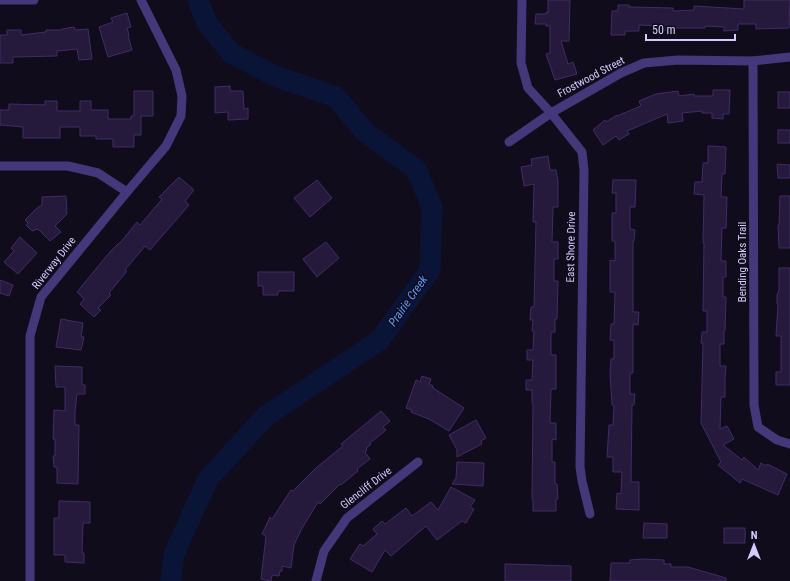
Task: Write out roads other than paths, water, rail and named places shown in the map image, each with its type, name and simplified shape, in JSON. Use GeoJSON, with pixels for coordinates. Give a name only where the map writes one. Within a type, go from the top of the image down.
{"type":"FeatureCollection","features":[{"type":"Feature","properties":{"kind":"street"},"geometry":{"type":"LineString","coordinates":[[0,0],[34,0]]}},
{"type":"Feature","properties":{"kind":"street","name":"Riverway Drive"},"geometry":{"type":"LineString","coordinates":[[30,581],[30,336],[41,297],[166,146],[182,116],[182,96],[176,70],[142,0]]}},
{"type":"Feature","properties":{"kind":"street","name":"East Shore Drive"},"geometry":{"type":"LineString","coordinates":[[522,0],[521,63],[528,88],[551,113],[582,152],[584,170],[580,467],[590,514]]}},
{"type":"Feature","properties":{"kind":"street","name":"Frostwood Street"},"geometry":{"type":"LineString","coordinates":[[509,142],[551,113],[621,73],[644,63],[678,60],[753,61],[790,58]]}},
{"type":"Feature","properties":{"kind":"street","name":"Bending Oaks Trail"},"geometry":{"type":"LineString","coordinates":[[753,61],[754,405],[758,427],[777,440],[790,444]]}},
{"type":"Feature","properties":{"kind":"street"},"geometry":{"type":"LineString","coordinates":[[0,166],[68,166],[98,173],[127,192]]}},
{"type":"Feature","properties":{"kind":"street","name":"Glencliff Drive"},"geometry":{"type":"LineString","coordinates":[[316,581],[324,551],[346,518],[418,462]]}},
{"type":"Feature","properties":{"kind":"waterway","name":"Prairie Creek"},"geometry":{"type":"LineString","coordinates":[[171,581],[174,554],[208,479],[266,416],[380,340],[430,270],[432,207],[416,169],[365,132],[336,97],[277,77],[231,53],[207,23],[198,0]]}}]}
